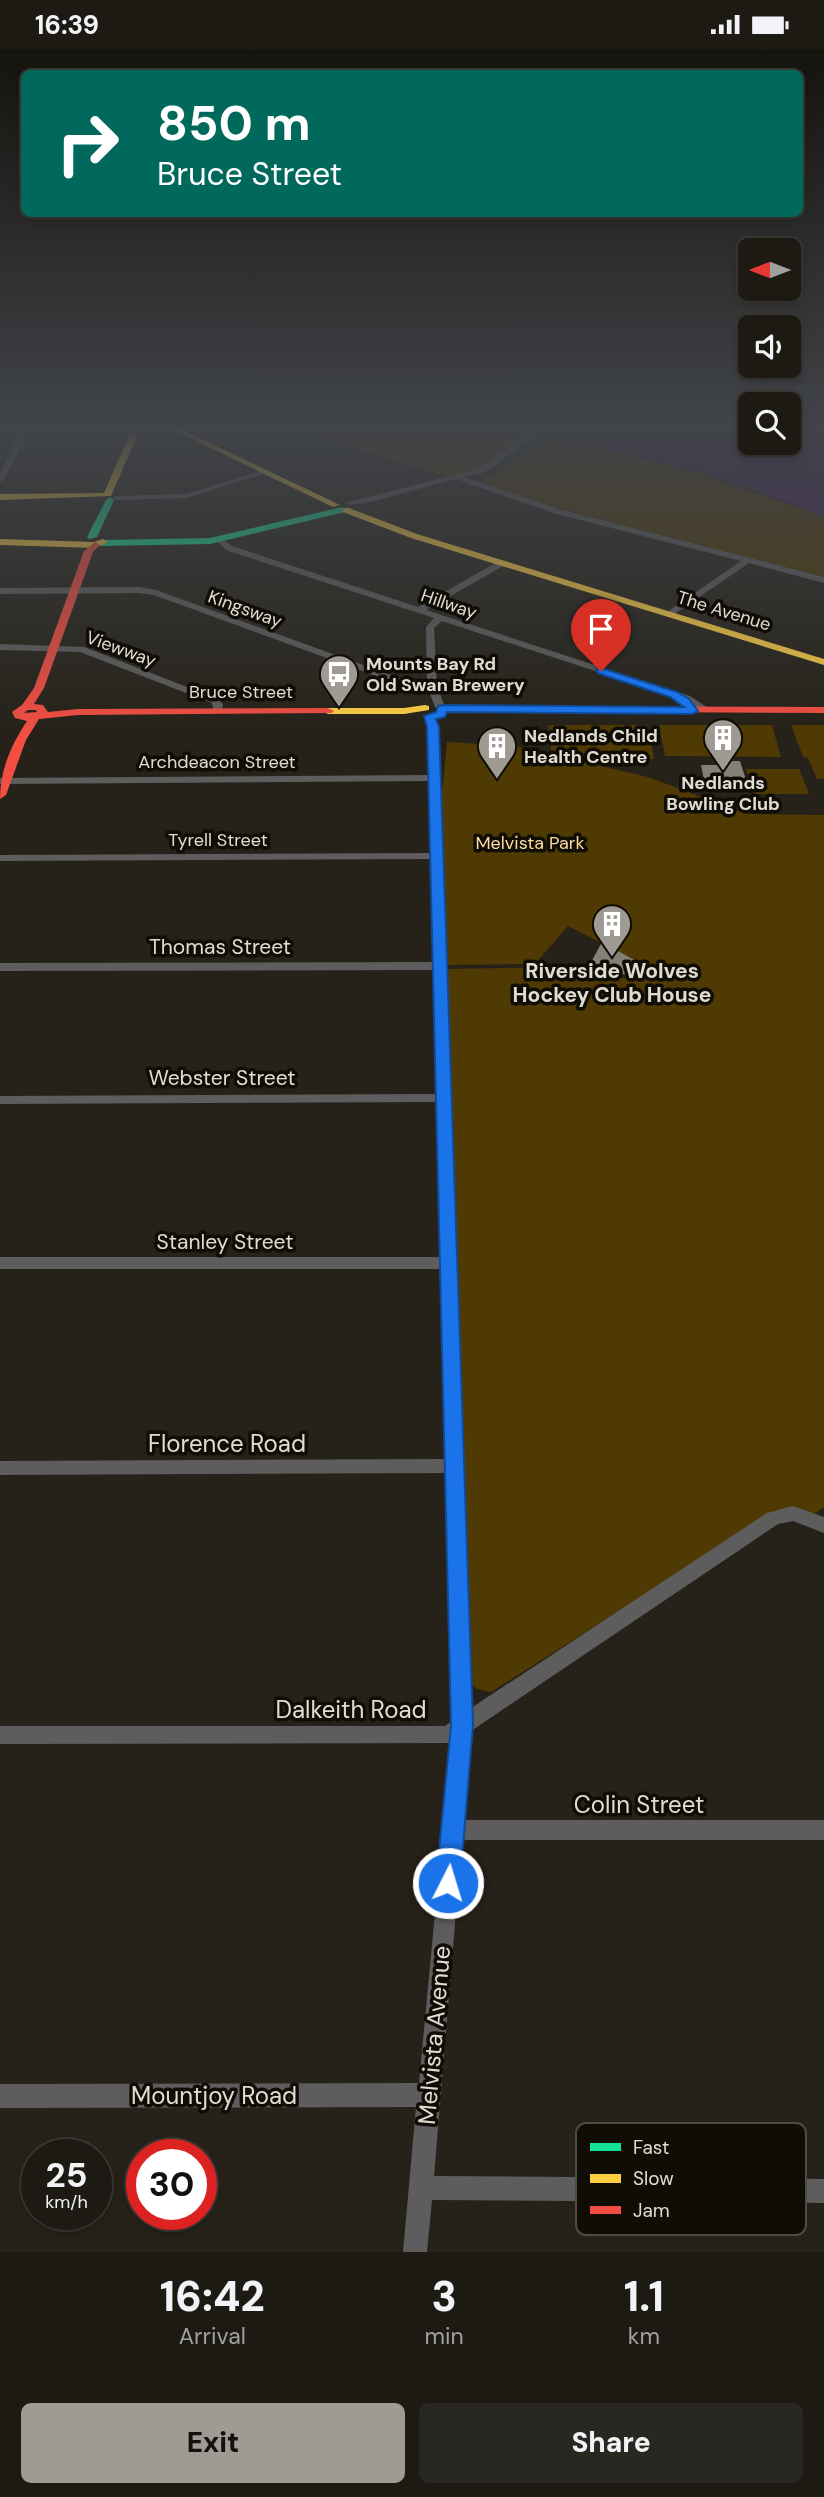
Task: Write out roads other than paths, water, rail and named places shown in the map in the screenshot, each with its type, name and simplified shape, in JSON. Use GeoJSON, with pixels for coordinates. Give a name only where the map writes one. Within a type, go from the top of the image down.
{"type":"FeatureCollection","features":[{"type":"Feature","properties":{"kind":"street"},"geometry":{"type":"LineString","coordinates":[[2,786],[98,527]]}},
{"type":"Feature","properties":{"kind":"street"},"geometry":{"type":"LineString","coordinates":[[0,541],[219,539],[265,527]]}},
{"type":"Feature","properties":{"kind":"street","name":"The Avenue"},"geometry":{"type":"LineString","coordinates":[[392,527],[414,536],[824,662]]}},
{"type":"Feature","properties":{"kind":"street"},"geometry":{"type":"LineString","coordinates":[[618,527],[824,580]]}},
{"type":"Feature","properties":{"kind":"street","name":"Hillway"},"geometry":{"type":"LineString","coordinates":[[219,539],[229,548],[673,695],[699,711]]}},
{"type":"Feature","properties":{"kind":"street"},"geometry":{"type":"LineString","coordinates":[[670,614],[748,560]]}},
{"type":"Feature","properties":{"kind":"street"},"geometry":{"type":"LineString","coordinates":[[419,610],[502,563]]}},
{"type":"Feature","properties":{"kind":"street","name":"Kingsway"},"geometry":{"type":"LineString","coordinates":[[0,591],[139,590],[156,593],[412,686],[432,685]]}},
{"type":"Feature","properties":{"kind":"street","name":"Melvista Avenue"},"geometry":{"type":"LineString","coordinates":[[415,2252],[462,1725],[430,627],[440,617]]}},
{"type":"Feature","properties":{"kind":"street","name":"Viewway"},"geometry":{"type":"LineString","coordinates":[[0,647],[81,649],[215,701],[218,704],[217,711]]}},
{"type":"Feature","properties":{"kind":"street","name":"Bruce Street"},"geometry":{"type":"LineString","coordinates":[[0,712],[824,710]]}},
{"type":"Feature","properties":{"kind":"street","name":"Archdeacon Street"},"geometry":{"type":"LineString","coordinates":[[2,786],[434,778]]}},
{"type":"Feature","properties":{"kind":"street","name":"Tyrell Street"},"geometry":{"type":"LineString","coordinates":[[0,858],[436,856]]}},
{"type":"Feature","properties":{"kind":"street","name":"Thomas Street"},"geometry":{"type":"LineString","coordinates":[[0,967],[440,967]]}},
{"type":"Feature","properties":{"kind":"street","name":"Webster Street"},"geometry":{"type":"LineString","coordinates":[[0,1100],[445,1098]]}},
{"type":"Feature","properties":{"kind":"street","name":"Stanley Street"},"geometry":{"type":"LineString","coordinates":[[0,1263],[450,1263]]}},
{"type":"Feature","properties":{"kind":"street","name":"Florence Road"},"geometry":{"type":"LineString","coordinates":[[0,1468],[454,1466]]}},
{"type":"Feature","properties":{"kind":"street","name":"Dalkeith Road"},"geometry":{"type":"LineString","coordinates":[[0,1735],[448,1735],[773,1518],[784,1514],[802,1515],[824,1525]]}},
{"type":"Feature","properties":{"kind":"street","name":"Colin Street"},"geometry":{"type":"LineString","coordinates":[[453,1830],[824,1830]]}},
{"type":"Feature","properties":{"kind":"street","name":"Mountjoy Road"},"geometry":{"type":"LineString","coordinates":[[0,2096],[429,2095]]}},
{"type":"Feature","properties":{"kind":"street"},"geometry":{"type":"LineString","coordinates":[[421,2188],[576,2189]]}},
{"type":"Feature","properties":{"kind":"street"},"geometry":{"type":"LineString","coordinates":[[806,2191],[824,2191]]}},
{"type":"Feature","properties":{"kind":"place","name":"Mounts Bay Rd Old Swan Brewery"},"geometry":{"type":"Point","coordinates":[339,708]}},
{"type":"Feature","properties":{"kind":"place","name":"Nedlands Bowling Club"},"geometry":{"type":"Point","coordinates":[723,772]}},
{"type":"Feature","properties":{"kind":"place","name":"Nedlands Child Health Centre"},"geometry":{"type":"Point","coordinates":[497,780]}},
{"type":"Feature","properties":{"kind":"place","name":"Riverside Wolves Hockey Club House"},"geometry":{"type":"Point","coordinates":[612,958]}},
{"type":"Feature","properties":{"kind":"park label","name":"Melvista Park"},"geometry":{"type":"Point","coordinates":[530,843]}}]}
